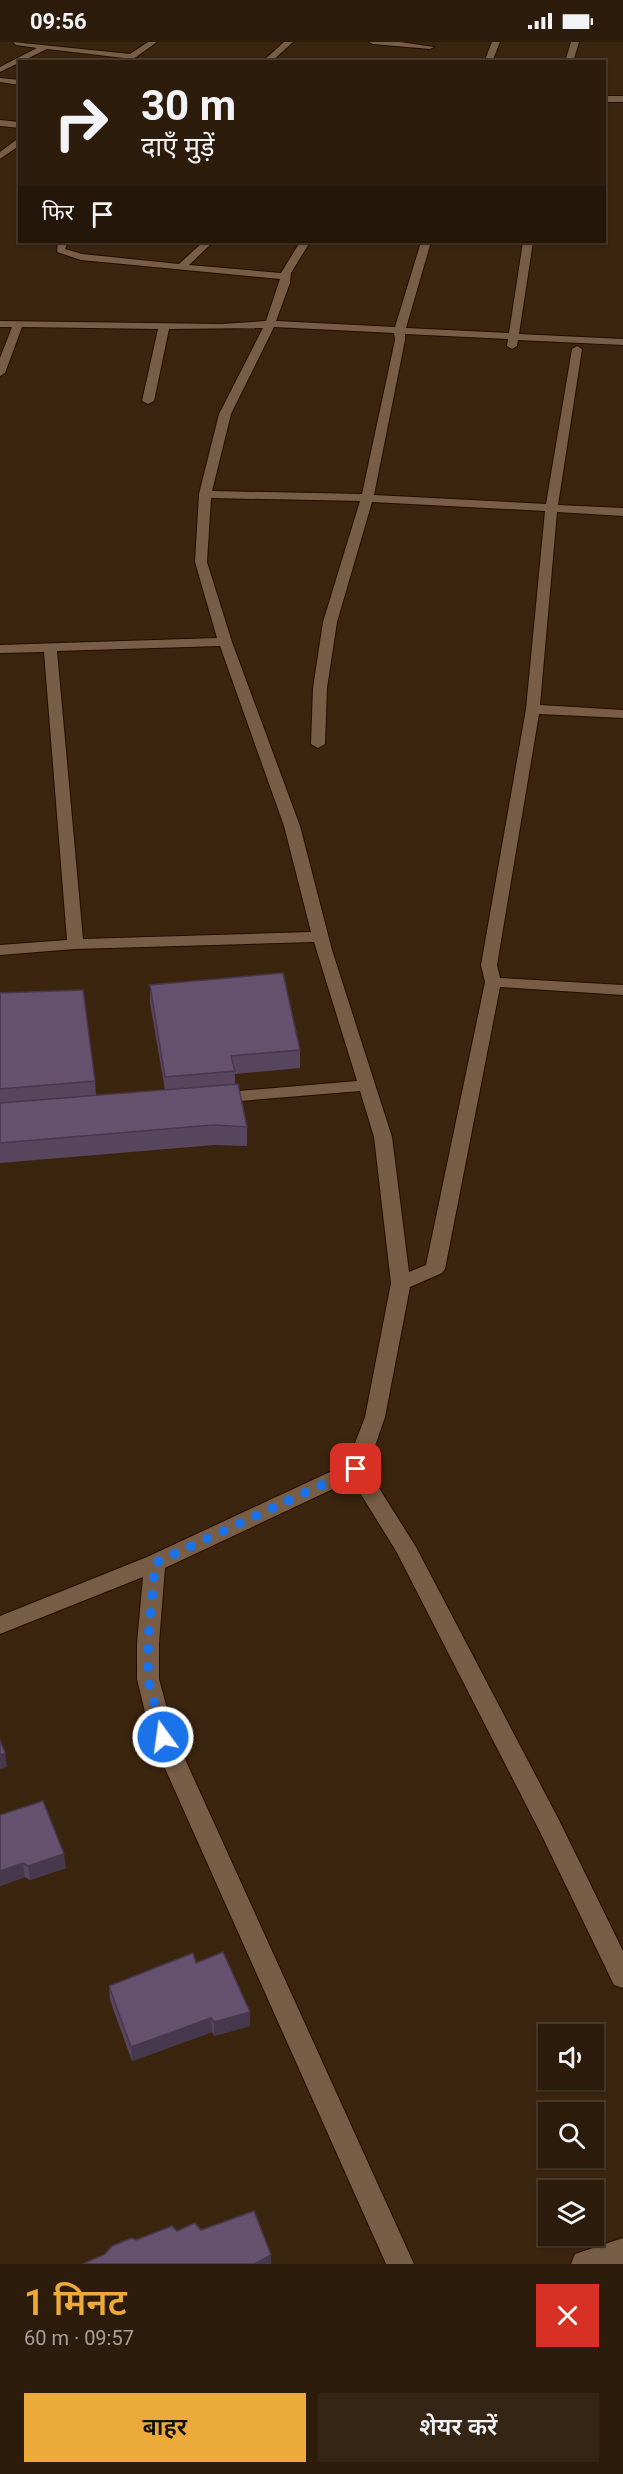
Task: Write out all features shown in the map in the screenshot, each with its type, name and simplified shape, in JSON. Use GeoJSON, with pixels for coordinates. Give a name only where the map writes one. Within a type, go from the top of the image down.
{"type":"FeatureCollection","features":[{"type":"Feature","properties":{"kind":"street"},"geometry":{"type":"LineString","coordinates":[[125,60],[153,42]]}},
{"type":"Feature","properties":{"kind":"street"},"geometry":{"type":"LineString","coordinates":[[268,60],[289,42]]}},
{"type":"Feature","properties":{"kind":"street"},"geometry":{"type":"LineString","coordinates":[[373,42],[432,44]]}},
{"type":"Feature","properties":{"kind":"street"},"geometry":{"type":"LineString","coordinates":[[489,60],[496,42]]}},
{"type":"Feature","properties":{"kind":"street"},"geometry":{"type":"LineString","coordinates":[[570,60],[575,42]]}},
{"type":"Feature","properties":{"kind":"street"},"geometry":{"type":"LineString","coordinates":[[16,43],[130,56]]}},
{"type":"Feature","properties":{"kind":"street"},"geometry":{"type":"LineString","coordinates":[[423,54],[432,44]]}},
{"type":"Feature","properties":{"kind":"street"},"geometry":{"type":"LineString","coordinates":[[19,60],[46,46]]}},
{"type":"Feature","properties":{"kind":"street"},"geometry":{"type":"LineString","coordinates":[[0,70],[18,61]]}},
{"type":"Feature","properties":{"kind":"street"},"geometry":{"type":"LineString","coordinates":[[0,80],[18,83]]}},
{"type":"Feature","properties":{"kind":"street"},"geometry":{"type":"LineString","coordinates":[[606,99],[623,99]]}},
{"type":"Feature","properties":{"kind":"street"},"geometry":{"type":"LineString","coordinates":[[0,123],[18,125]]}},
{"type":"Feature","properties":{"kind":"street"},"geometry":{"type":"LineString","coordinates":[[0,156],[18,142]]}},
{"type":"Feature","properties":{"kind":"street"},"geometry":{"type":"LineString","coordinates":[[63,243],[60,250],[75,256],[286,277]]}},
{"type":"Feature","properties":{"kind":"street"},"geometry":{"type":"LineString","coordinates":[[181,267],[207,243]]}},
{"type":"Feature","properties":{"kind":"street"},"geometry":{"type":"LineString","coordinates":[[0,1625],[155,1563],[356,1469],[375,1417],[401,1283],[383,1137],[322,937],[292,826],[225,642],[201,562],[205,494],[225,414],[268,328],[286,277],[304,243]]}},
{"type":"Feature","properties":{"kind":"street"},"geometry":{"type":"LineString","coordinates":[[318,744],[320,688],[330,622],[366,498],[400,335],[426,243]]}},
{"type":"Feature","properties":{"kind":"street"},"geometry":{"type":"LineString","coordinates":[[513,341],[528,243]]}},
{"type":"Feature","properties":{"kind":"street"},"geometry":{"type":"LineString","coordinates":[[0,324],[268,328],[513,341],[623,342]]}},
{"type":"Feature","properties":{"kind":"street"},"geometry":{"type":"LineString","coordinates":[[0,372],[18,324]]}},
{"type":"Feature","properties":{"kind":"street"},"geometry":{"type":"LineString","coordinates":[[148,401],[164,326]]}},
{"type":"Feature","properties":{"kind":"street"},"geometry":{"type":"LineString","coordinates":[[513,341],[623,352]]}},
{"type":"Feature","properties":{"kind":"street"},"geometry":{"type":"LineString","coordinates":[[401,1283],[435,1269],[493,982],[489,965],[533,709],[551,508],[577,349]]}},
{"type":"Feature","properties":{"kind":"street"},"geometry":{"type":"LineString","coordinates":[[205,494],[366,498],[623,512]]}},
{"type":"Feature","properties":{"kind":"street"},"geometry":{"type":"LineString","coordinates":[[0,650],[50,646],[225,642]]}},
{"type":"Feature","properties":{"kind":"street"},"geometry":{"type":"LineString","coordinates":[[50,646],[75,944]]}},
{"type":"Feature","properties":{"kind":"street"},"geometry":{"type":"LineString","coordinates":[[533,709],[623,714]]}},
{"type":"Feature","properties":{"kind":"street"},"geometry":{"type":"LineString","coordinates":[[0,950],[75,944],[322,937]]}},
{"type":"Feature","properties":{"kind":"street"},"geometry":{"type":"LineString","coordinates":[[493,982],[623,990]]}},
{"type":"Feature","properties":{"kind":"street"},"geometry":{"type":"LineString","coordinates":[[201,1099],[366,1085]]}},
{"type":"Feature","properties":{"kind":"street"},"geometry":{"type":"LineString","coordinates":[[356,1469],[405,1547],[550,1827],[623,1977]]}},
{"type":"Feature","properties":{"kind":"street"},"geometry":{"type":"LineString","coordinates":[[155,1563],[148,1643],[148,1679],[163,1737],[400,2264]]}},
{"type":"Feature","properties":{"kind":"street"},"geometry":{"type":"LineString","coordinates":[[585,2264],[623,2252]]}},
{"type":"Feature","properties":{"kind":"building"},"geometry":{"type":"Polygon","coordinates":[[[283,973],[300,1050],[231,1056],[235,1071],[165,1077],[150,985],[283,973]]]}},
{"type":"Feature","properties":{"kind":"building"},"geometry":{"type":"Polygon","coordinates":[[[83,990],[95,1081],[0,1089],[0,993],[83,990]]]}},
{"type":"Feature","properties":{"kind":"building"},"geometry":{"type":"Polygon","coordinates":[[[238,1084],[247,1127],[213,1125],[0,1143],[0,1103],[238,1084]]]}},
{"type":"Feature","properties":{"kind":"building"},"geometry":{"type":"Polygon","coordinates":[[[0,1740],[5,1753],[0,1755],[0,1740]]]}},
{"type":"Feature","properties":{"kind":"building"},"geometry":{"type":"Polygon","coordinates":[[[43,1801],[64,1854],[28,1866],[23,1863],[0,1871],[0,1815],[43,1801]]]}},
{"type":"Feature","properties":{"kind":"building"},"geometry":{"type":"Polygon","coordinates":[[[223,1952],[250,2012],[214,2022],[211,2018],[131,2047],[109,1986],[193,1953],[196,1963],[223,1952]]]}},
{"type":"Feature","properties":{"kind":"building"},"geometry":{"type":"Polygon","coordinates":[[[254,2211],[271,2255],[254,2264],[83,2264],[105,2254],[112,2246],[132,2238],[136,2240],[172,2226],[177,2231],[195,2223],[201,2230],[254,2211]]]}},
{"type":"Feature","properties":{"kind":"route"},"geometry":{"type":"LineString","coordinates":[[163,1737],[148,1679],[148,1643],[155,1563],[356,1469]]}}]}
